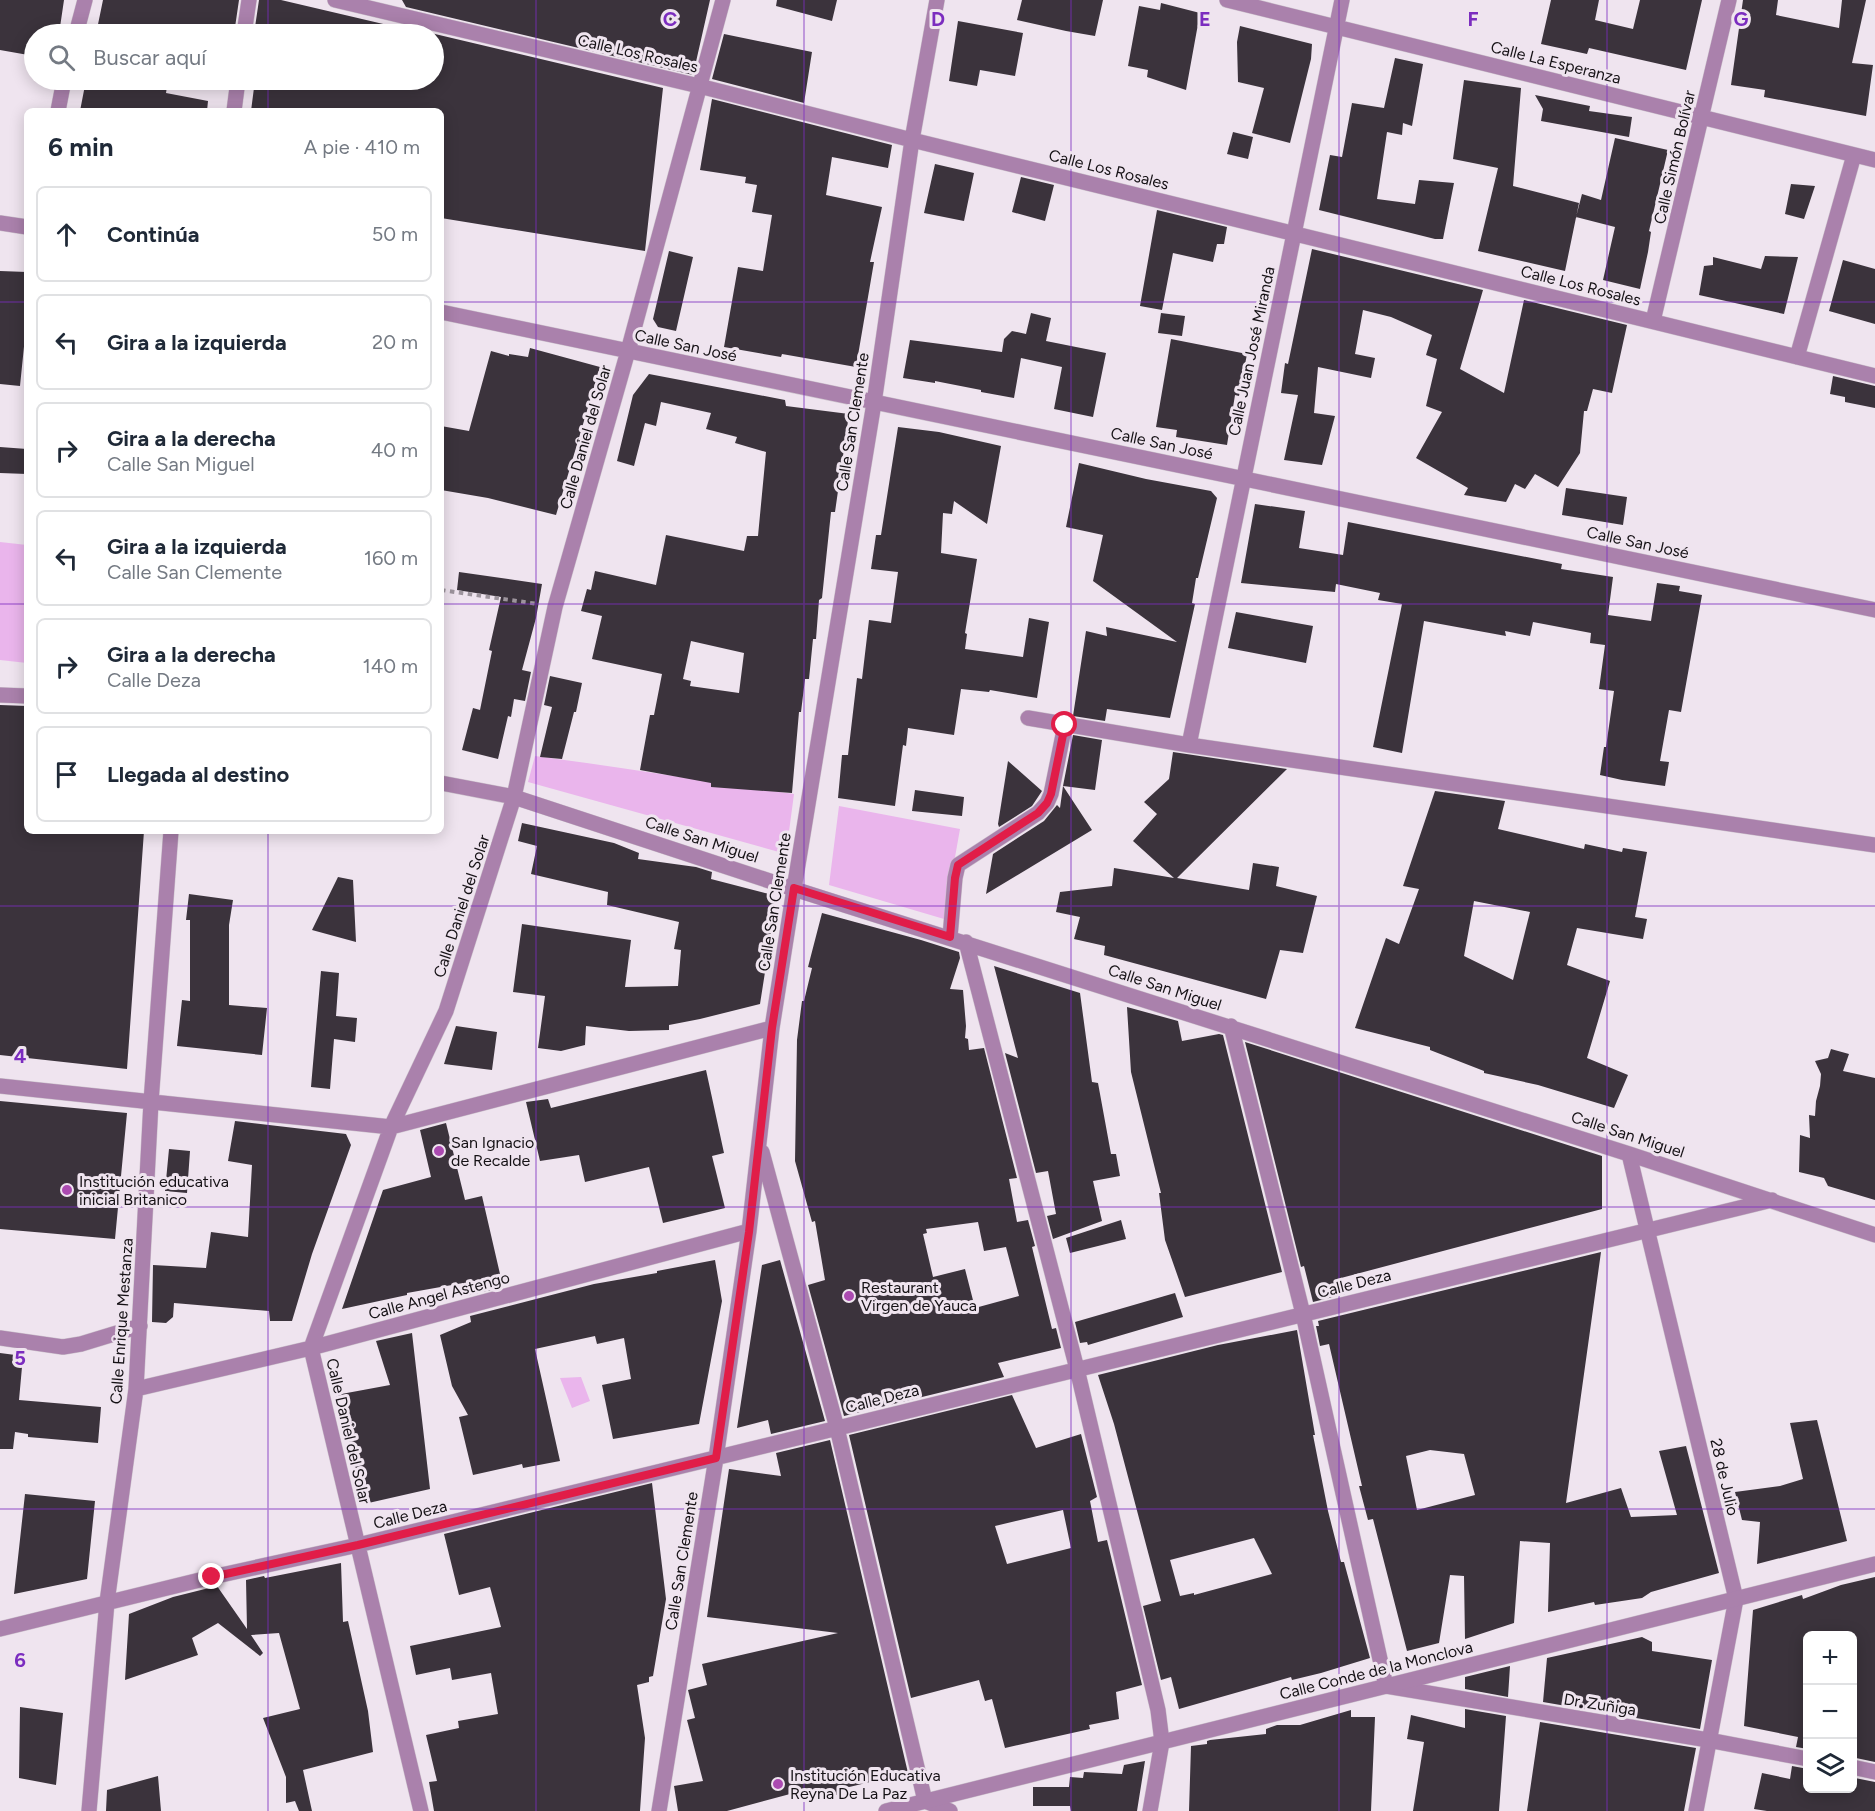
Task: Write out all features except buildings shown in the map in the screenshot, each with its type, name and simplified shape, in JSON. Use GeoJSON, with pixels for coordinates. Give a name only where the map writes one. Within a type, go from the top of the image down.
{"type":"FeatureCollection","features":[{"type":"Feature","properties":{"kind":"street"},"geometry":{"type":"LineString","coordinates":[[79,24],[85,0]]}},
{"type":"Feature","properties":{"kind":"street"},"geometry":{"type":"LineString","coordinates":[[245,24],[249,0]]}},
{"type":"Feature","properties":{"kind":"street","name":"Calle Los Rosales"},"geometry":{"type":"LineString","coordinates":[[335,0],[437,24]]}},
{"type":"Feature","properties":{"kind":"street","name":"Calle Daniel del Solar"},"geometry":{"type":"LineString","coordinates":[[421,1811],[311,1348],[391,1127],[446,1011],[514,797],[555,607],[628,351],[723,0]]}},
{"type":"Feature","properties":{"kind":"street","name":"Calle San Clemente"},"geometry":{"type":"LineString","coordinates":[[660,1811],[749,1232],[772,1028],[874,403],[912,140],[937,0]]}},
{"type":"Feature","properties":{"kind":"street","name":"Calle La Esperanza"},"geometry":{"type":"LineString","coordinates":[[1227,0],[1875,160]]}},
{"type":"Feature","properties":{"kind":"street","name":"Calle Juan José Miranda"},"geometry":{"type":"LineString","coordinates":[[1189,745],[1342,0]]}},
{"type":"Feature","properties":{"kind":"street","name":"Calle Simón Bolívar"},"geometry":{"type":"LineString","coordinates":[[1653,321],[1729,0]]}},
{"type":"Feature","properties":{"kind":"street","name":"Calle Los Rosales"},"geometry":{"type":"LineString","coordinates":[[444,26],[699,86],[1875,376]]}},
{"type":"Feature","properties":{"kind":"street"},"geometry":{"type":"LineString","coordinates":[[59,108],[62,90]]}},
{"type":"Feature","properties":{"kind":"street"},"geometry":{"type":"LineString","coordinates":[[234,108],[237,90]]}},
{"type":"Feature","properties":{"kind":"street"},"geometry":{"type":"LineString","coordinates":[[1797,357],[1854,155]]}},
{"type":"Feature","properties":{"kind":"street"},"geometry":{"type":"LineString","coordinates":[[0,223],[24,227]]}},
{"type":"Feature","properties":{"kind":"street","name":"Calle San José"},"geometry":{"type":"LineString","coordinates":[[444,313],[1875,610]]}},
{"type":"Feature","properties":{"kind":"street"},"geometry":{"type":"LineString","coordinates":[[0,694],[24,696]]}},
{"type":"Feature","properties":{"kind":"street"},"geometry":{"type":"LineString","coordinates":[[1028,718],[1189,745],[1875,845]]}},
{"type":"Feature","properties":{"kind":"street"},"geometry":{"type":"LineString","coordinates":[[950,937],[958,865],[1038,813],[1047,803],[1051,794],[1065,725]]}},
{"type":"Feature","properties":{"kind":"street","name":"Calle San Miguel"},"geometry":{"type":"LineString","coordinates":[[444,784],[514,797],[1875,1235]]}},
{"type":"Feature","properties":{"kind":"street","name":"Calle Enrique Mestanza"},"geometry":{"type":"LineString","coordinates":[[89,1811],[107,1602],[136,1389],[151,1102],[171,834]]}},
{"type":"Feature","properties":{"kind":"street"},"geometry":{"type":"LineString","coordinates":[[966,942],[1077,1369],[1158,1710],[1162,1742],[1150,1811]]}},
{"type":"Feature","properties":{"kind":"street"},"geometry":{"type":"LineString","coordinates":[[1231,1026],[1303,1314],[1386,1686]]}},
{"type":"Feature","properties":{"kind":"street"},"geometry":{"type":"LineString","coordinates":[[0,1086],[391,1127],[772,1028]]}},
{"type":"Feature","properties":{"kind":"street"},"geometry":{"type":"LineString","coordinates":[[759,1143],[837,1428],[925,1802],[950,1811]]}},
{"type":"Feature","properties":{"kind":"street","name":"28 de Julio"},"geometry":{"type":"LineString","coordinates":[[1629,1154],[1736,1599],[1696,1811]]}},
{"type":"Feature","properties":{"kind":"street","name":"Calle Deza"},"geometry":{"type":"LineString","coordinates":[[0,1629],[107,1602],[358,1545],[1772,1200]]}},
{"type":"Feature","properties":{"kind":"street","name":"Calle Angel Astengo"},"geometry":{"type":"LineString","coordinates":[[136,1389],[311,1348],[749,1232]]}},
{"type":"Feature","properties":{"kind":"street"},"geometry":{"type":"LineString","coordinates":[[0,1338],[63,1347],[81,1344],[140,1326]]}},
{"type":"Feature","properties":{"kind":"street","name":"Calle Conde de la Monclova"},"geometry":{"type":"LineString","coordinates":[[886,1811],[1875,1564]]}},
{"type":"Feature","properties":{"kind":"street","name":"Dr. Zuñiga"},"geometry":{"type":"LineString","coordinates":[[1386,1686],[1803,1758]]}},
{"type":"Feature","properties":{"kind":"street"},"geometry":{"type":"LineString","coordinates":[[1857,1768],[1875,1772]]}},
{"type":"Feature","properties":{"kind":"path"},"geometry":{"type":"LineString","coordinates":[[444,590],[555,607]]}},
{"type":"Feature","properties":{"kind":"shaded area"},"geometry":{"type":"Polygon","coordinates":[[[0,542],[24,545],[24,663],[0,660],[0,542]]]}},
{"type":"Feature","properties":{"kind":"shaded area"},"geometry":{"type":"Polygon","coordinates":[[[535,756],[794,794],[786,854],[528,782],[535,756]]]}},
{"type":"Feature","properties":{"kind":"shaded area"},"geometry":{"type":"Polygon","coordinates":[[[839,806],[960,829],[944,919],[829,885],[839,806]]]}},
{"type":"Feature","properties":{"kind":"shaded area"},"geometry":{"type":"Polygon","coordinates":[[[581,1377],[590,1401],[572,1408],[560,1378],[581,1377]]]}},
{"type":"Feature","properties":{"kind":"place","name":"San Ignacio de Recalde"},"geometry":{"type":"Point","coordinates":[439,1151]}},
{"type":"Feature","properties":{"kind":"place","name":"Institución educativa inicial Britanico"},"geometry":{"type":"Point","coordinates":[67,1190]}},
{"type":"Feature","properties":{"kind":"place","name":"Restaurant Virgen de Yauca"},"geometry":{"type":"Point","coordinates":[849,1296]}},
{"type":"Feature","properties":{"kind":"place","name":"Institución Educativa Reyna De La Paz"},"geometry":{"type":"Point","coordinates":[778,1784]}},
{"type":"Feature","properties":{"kind":"route"},"geometry":{"type":"LineString","coordinates":[[212,1577],[358,1545],[716,1458],[749,1232],[772,1028],[794,888],[950,937],[958,865],[1038,813],[1047,803],[1051,794],[1065,725]]}}]}
